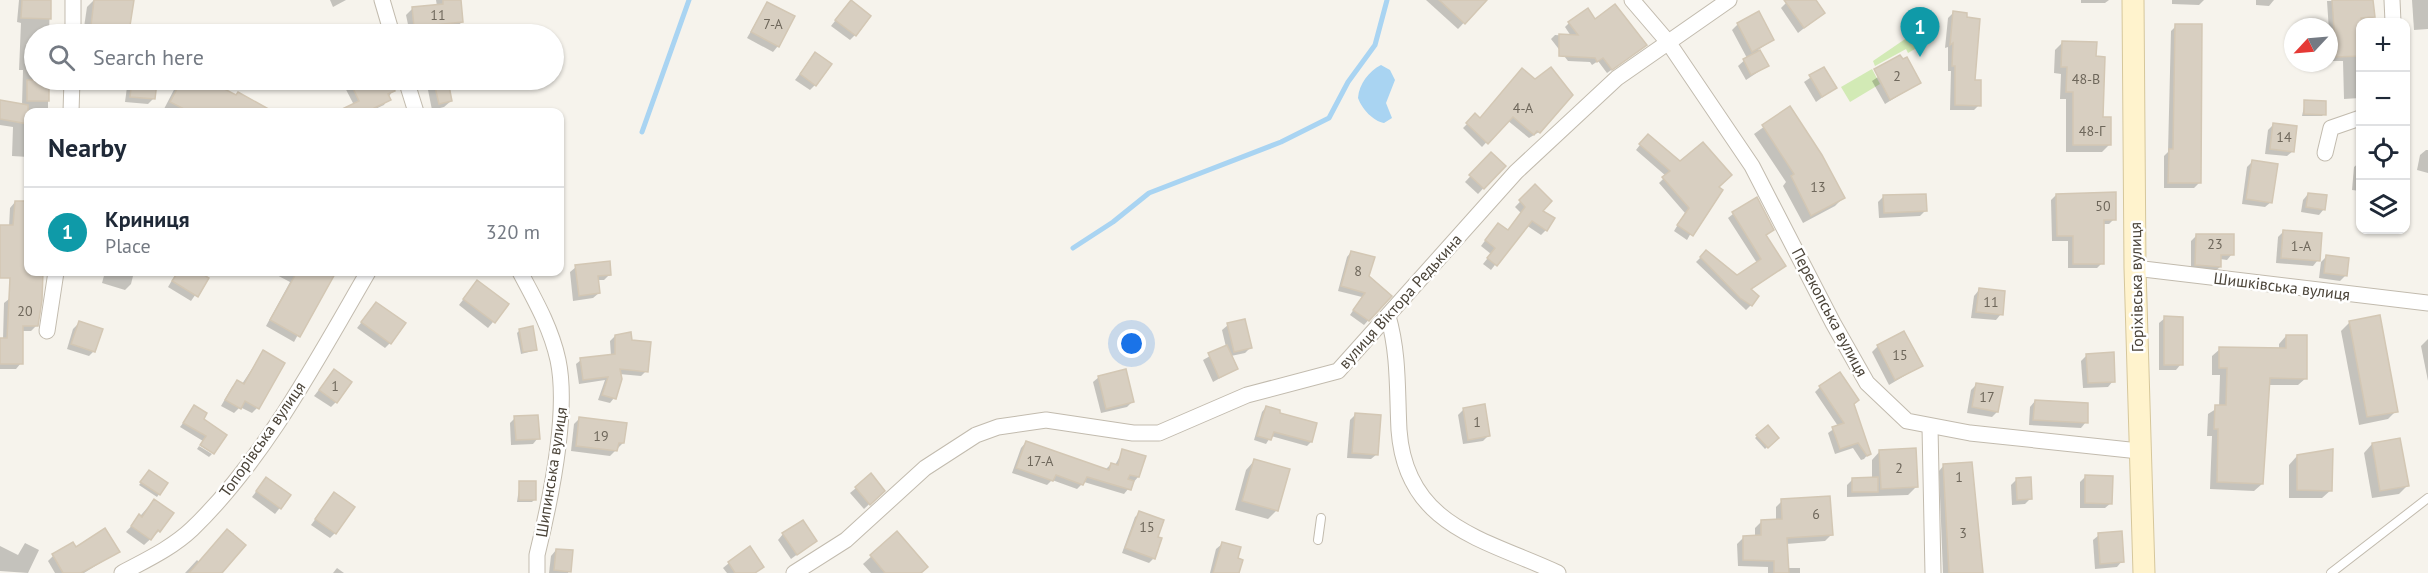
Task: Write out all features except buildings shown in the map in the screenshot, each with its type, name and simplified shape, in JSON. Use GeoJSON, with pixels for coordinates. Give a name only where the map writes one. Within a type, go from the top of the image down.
{"type":"FeatureCollection","features":[{"type":"Feature","properties":{"kind":"street"},"geometry":{"type":"LineString","coordinates":[[73,0],[73,24]]}},
{"type":"Feature","properties":{"kind":"street"},"geometry":{"type":"LineString","coordinates":[[382,0],[389,24]]}},
{"type":"Feature","properties":{"kind":"street","name":"Перекопська вулиця"},"geometry":{"type":"LineString","coordinates":[[1632,0],[1668,42],[1752,166],[1833,323],[1867,383],[1907,421],[1930,427],[2139,451]]}},
{"type":"Feature","properties":{"kind":"street","name":"вулиця Віктора Редькина"},"geometry":{"type":"LineString","coordinates":[[794,573],[846,540],[925,468],[976,435],[998,426],[1046,420],[1133,433],[1159,433],[1255,392],[1338,371],[1516,172],[1617,78],[1729,0]]}},
{"type":"Feature","properties":{"kind":"street","name":"Горіхівська вулиця"},"geometry":{"type":"LineString","coordinates":[[2133,0],[2135,268],[2144,573]]}},
{"type":"Feature","properties":{"kind":"street"},"geometry":{"type":"LineString","coordinates":[[2392,0],[2393,18]]}},
{"type":"Feature","properties":{"kind":"street"},"geometry":{"type":"LineString","coordinates":[[71,108],[72,90]]}},
{"type":"Feature","properties":{"kind":"street"},"geometry":{"type":"LineString","coordinates":[[409,90],[415,108]]}},
{"type":"Feature","properties":{"kind":"street"},"geometry":{"type":"LineString","coordinates":[[2325,153],[2331,128],[2356,120]]}},
{"type":"Feature","properties":{"kind":"street","name":"Шишківська вулиця"},"geometry":{"type":"LineString","coordinates":[[2135,268],[2428,303]]}},
{"type":"Feature","properties":{"kind":"street"},"geometry":{"type":"LineString","coordinates":[[47,331],[55,276]]}},
{"type":"Feature","properties":{"kind":"street","name":"Топорівська вулиця"},"geometry":{"type":"LineString","coordinates":[[122,573],[165,550],[191,530],[219,500],[268,436],[366,276]]}},
{"type":"Feature","properties":{"kind":"street","name":"Шипинська вулиця"},"geometry":{"type":"LineString","coordinates":[[522,276],[546,319],[558,361],[563,409],[537,555],[537,573]]}},
{"type":"Feature","properties":{"kind":"street"},"geometry":{"type":"LineString","coordinates":[[1388,316],[1397,356],[1402,458],[1419,494],[1427,505],[1460,528],[1513,555],[1558,573]]}},
{"type":"Feature","properties":{"kind":"street"},"geometry":{"type":"LineString","coordinates":[[1930,427],[1933,573]]}},
{"type":"Feature","properties":{"kind":"lane"},"geometry":{"type":"LineString","coordinates":[[2331,573],[2428,498]]}},
{"type":"Feature","properties":{"kind":"lane"},"geometry":{"type":"LineString","coordinates":[[1318,540],[1321,518]]}},
{"type":"Feature","properties":{"kind":"green space"},"geometry":{"type":"Polygon","coordinates":[[[1911,35],[1920,46],[1908,53],[1906,49],[1875,66],[1873,61],[1911,35]]]}},
{"type":"Feature","properties":{"kind":"green space"},"geometry":{"type":"Polygon","coordinates":[[[1872,69],[1880,84],[1850,102],[1841,87],[1872,69]]]}},
{"type":"Feature","properties":{"kind":"water"},"geometry":{"type":"Polygon","coordinates":[[[1381,65],[1390,70],[1395,80],[1386,103],[1392,118],[1384,123],[1368,114],[1358,98],[1365,78],[1381,65]]]}},
{"type":"Feature","properties":{"kind":"waterway"},"geometry":{"type":"LineString","coordinates":[[642,132],[689,0]]}},
{"type":"Feature","properties":{"kind":"waterway"},"geometry":{"type":"LineString","coordinates":[[1073,248],[1113,222],[1149,193],[1281,142],[1329,118],[1348,82],[1375,45],[1387,0]]}},
{"type":"Feature","properties":{"kind":"place","name":"Криниця"},"geometry":{"type":"Point","coordinates":[1920,57]}}]}
